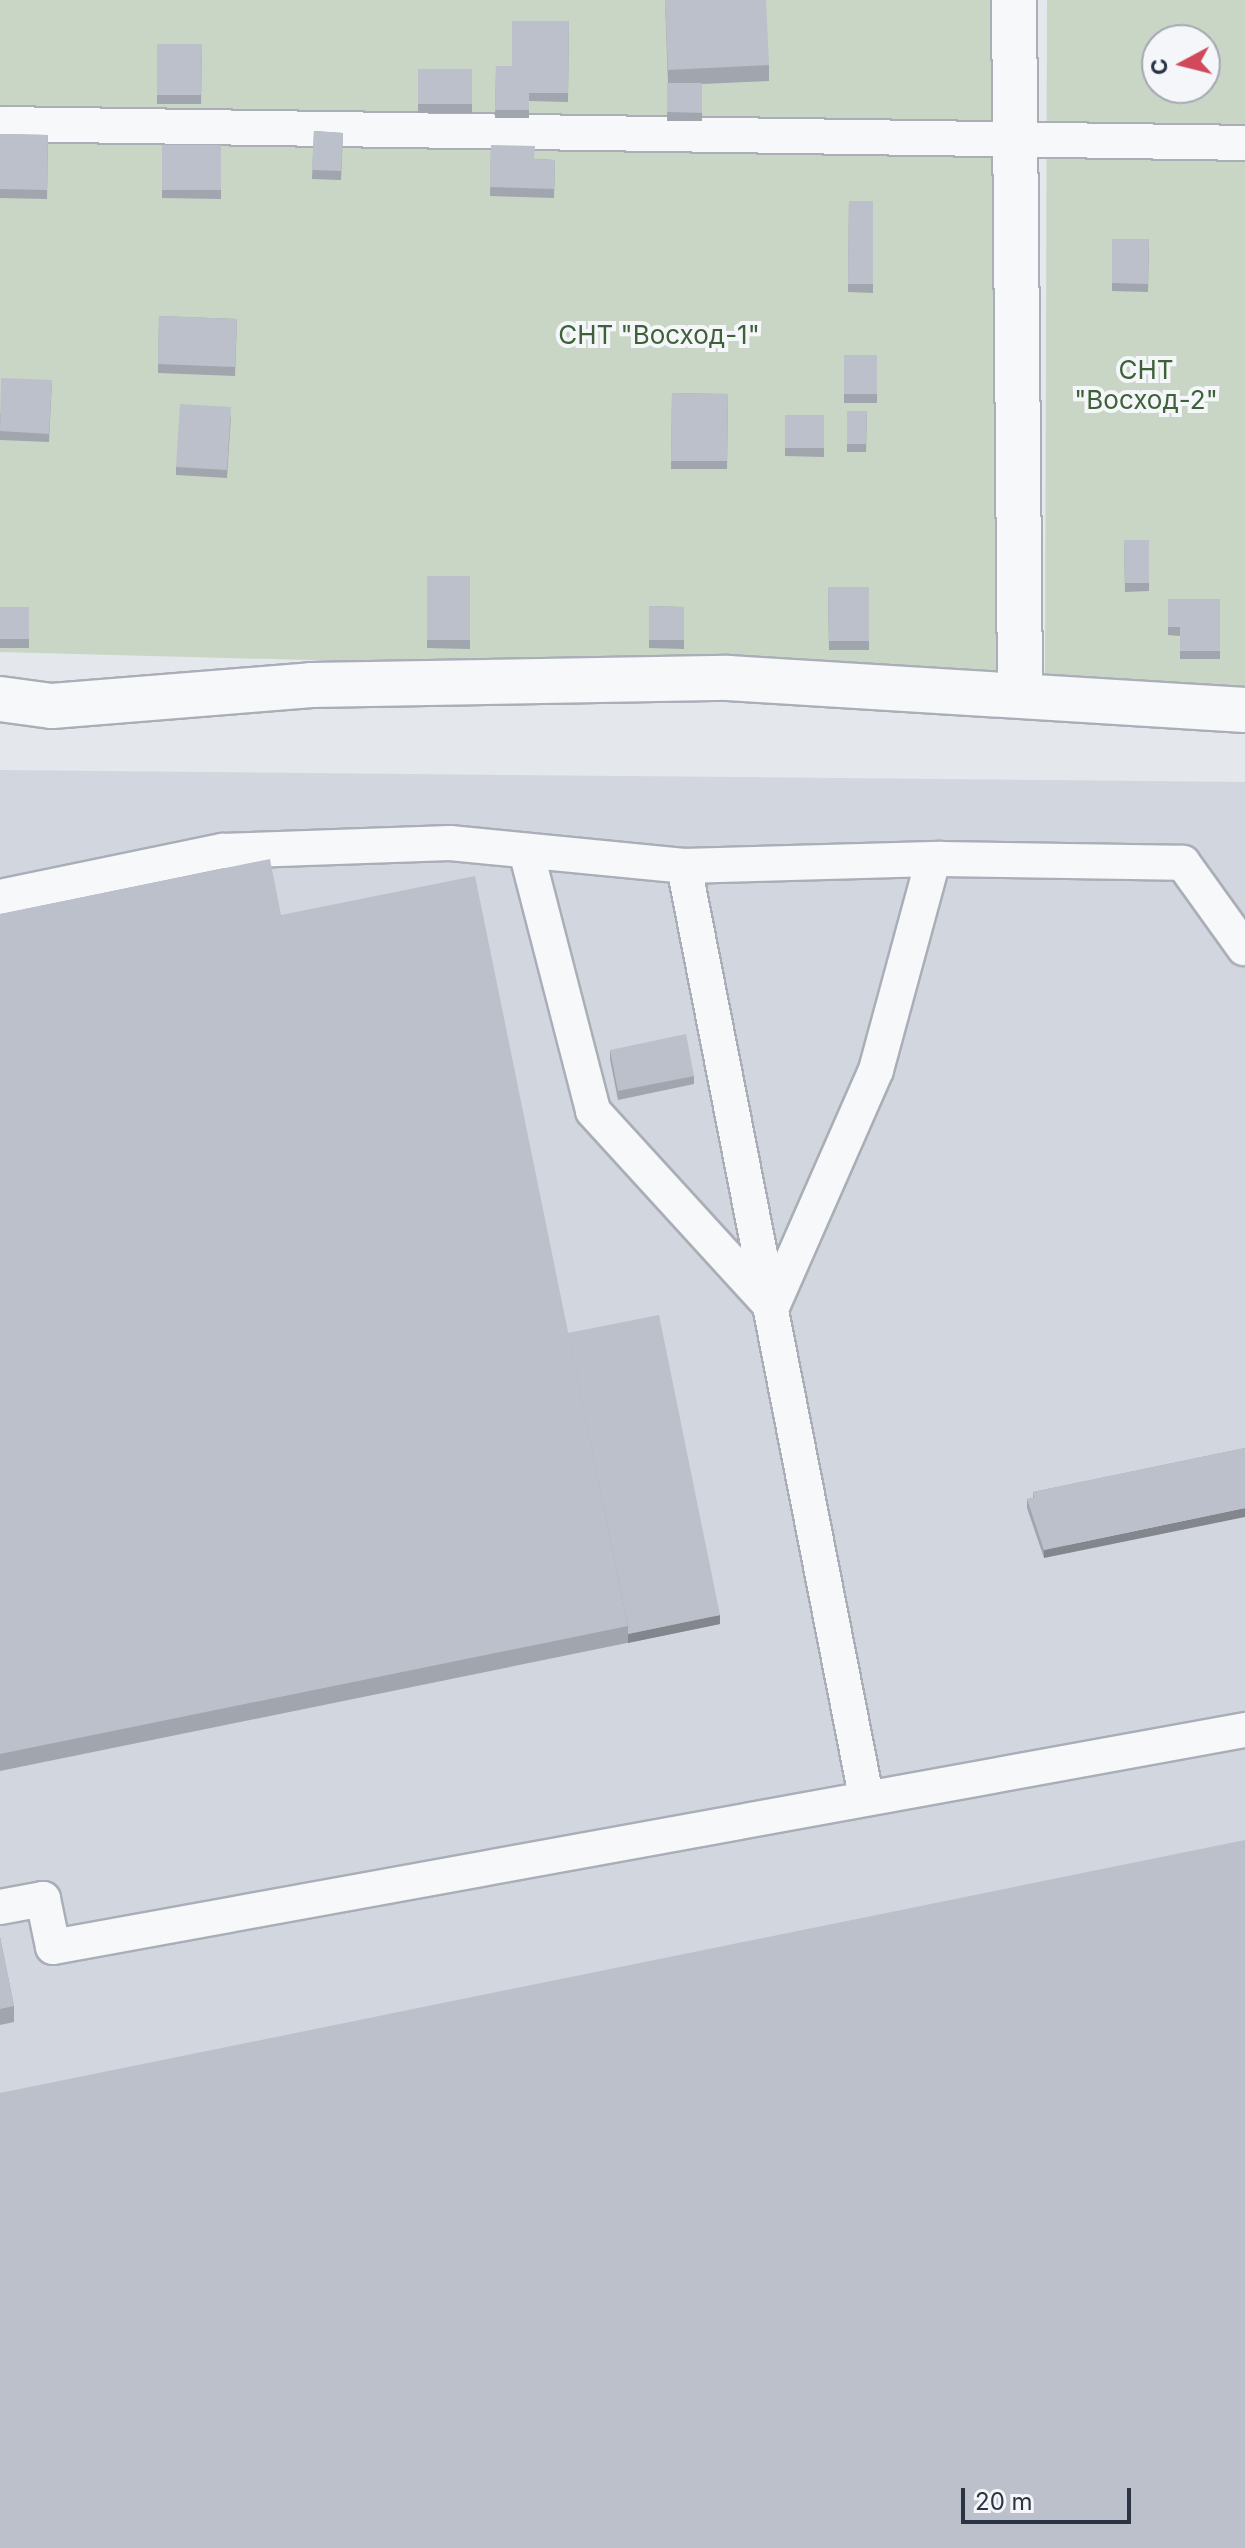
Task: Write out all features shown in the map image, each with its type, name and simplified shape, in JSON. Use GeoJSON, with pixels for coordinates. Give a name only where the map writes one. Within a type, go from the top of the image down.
{"type":"FeatureCollection","features":[{"type":"Feature","properties":{"kind":"street"},"geometry":{"type":"LineString","coordinates":[[1014,0],[1020,694]]}},
{"type":"Feature","properties":{"kind":"street"},"geometry":{"type":"LineString","coordinates":[[0,699],[52,706],[311,685],[728,678],[1245,710]]}},
{"type":"Feature","properties":{"kind":"lane"},"geometry":{"type":"LineString","coordinates":[[0,124],[1245,143]]}},
{"type":"Feature","properties":{"kind":"lane"},"geometry":{"type":"LineString","coordinates":[[0,897],[222,851],[450,843],[684,866],[933,860],[1183,863],[1244,948]]}},
{"type":"Feature","properties":{"kind":"lane"},"geometry":{"type":"LineString","coordinates":[[526,851],[593,1111],[772,1307]]}},
{"type":"Feature","properties":{"kind":"lane"},"geometry":{"type":"LineString","coordinates":[[772,1307],[876,1070],[933,860]]}},
{"type":"Feature","properties":{"kind":"lane"},"geometry":{"type":"LineString","coordinates":[[684,866],[866,1796]]}},
{"type":"Feature","properties":{"kind":"lane"},"geometry":{"type":"LineString","coordinates":[[0,1907],[43,1899],[53,1947],[866,1796],[1245,1730]]}},
{"type":"Feature","properties":{"kind":"shaded area"},"geometry":{"type":"Polygon","coordinates":[[[0,770],[1245,782],[1245,2548],[0,2548],[0,770]]]}},
{"type":"Feature","properties":{"kind":"green space","name":"СНТ \"Восход-1\""},"geometry":{"type":"Polygon","coordinates":[[[0,0],[996,0],[998,678],[0,652],[0,0]]]}},
{"type":"Feature","properties":{"kind":"green space","name":"СНТ \"Восход-2\""},"geometry":{"type":"Polygon","coordinates":[[[1047,0],[1245,0],[1245,686],[1045,682],[1047,0]]]}},
{"type":"Feature","properties":{"kind":"building"},"geometry":{"type":"Polygon","coordinates":[[[665,0],[766,0],[769,65],[668,70],[665,0]]]}},
{"type":"Feature","properties":{"kind":"building"},"geometry":{"type":"Polygon","coordinates":[[[512,21],[569,21],[568,93],[529,93],[529,110],[495,110],[496,66],[512,66],[512,21]]]}},
{"type":"Feature","properties":{"kind":"building"},"geometry":{"type":"Polygon","coordinates":[[[157,44],[202,44],[201,95],[157,95],[157,44]]]}},
{"type":"Feature","properties":{"kind":"building"},"geometry":{"type":"Polygon","coordinates":[[[418,69],[472,69],[472,104],[418,104],[418,69]]]}},
{"type":"Feature","properties":{"kind":"building"},"geometry":{"type":"Polygon","coordinates":[[[667,83],[702,83],[702,113],[667,112],[667,83]]]}},
{"type":"Feature","properties":{"kind":"building"},"geometry":{"type":"Polygon","coordinates":[[[314,131],[343,133],[341,171],[312,170],[314,131]]]}},
{"type":"Feature","properties":{"kind":"building"},"geometry":{"type":"Polygon","coordinates":[[[0,134],[48,135],[47,190],[0,189],[0,134]]]}},
{"type":"Feature","properties":{"kind":"building"},"geometry":{"type":"Polygon","coordinates":[[[162,145],[221,145],[221,190],[162,190],[162,145]]]}},
{"type":"Feature","properties":{"kind":"building"},"geometry":{"type":"Polygon","coordinates":[[[491,145],[535,146],[534,159],[555,160],[554,189],[490,187],[491,145]]]}},
{"type":"Feature","properties":{"kind":"building"},"geometry":{"type":"Polygon","coordinates":[[[849,201],[873,201],[873,284],[848,284],[849,201]]]}},
{"type":"Feature","properties":{"kind":"building"},"geometry":{"type":"Polygon","coordinates":[[[1112,239],[1149,239],[1148,284],[1112,283],[1112,239]]]}},
{"type":"Feature","properties":{"kind":"building"},"geometry":{"type":"Polygon","coordinates":[[[159,316],[237,319],[235,367],[158,364],[159,316]]]}},
{"type":"Feature","properties":{"kind":"building"},"geometry":{"type":"Polygon","coordinates":[[[844,355],[877,355],[877,394],[844,394],[844,355]]]}},
{"type":"Feature","properties":{"kind":"building"},"geometry":{"type":"Polygon","coordinates":[[[1,378],[52,380],[49,434],[0,431],[1,378]]]}},
{"type":"Feature","properties":{"kind":"building"},"geometry":{"type":"Polygon","coordinates":[[[672,393],[728,394],[727,461],[671,461],[672,393]]]}},
{"type":"Feature","properties":{"kind":"building"},"geometry":{"type":"Polygon","coordinates":[[[180,404],[231,407],[227,470],[176,467],[180,404]]]}},
{"type":"Feature","properties":{"kind":"building"},"geometry":{"type":"Polygon","coordinates":[[[847,411],[867,411],[866,444],[847,444],[847,411]]]}},
{"type":"Feature","properties":{"kind":"building"},"geometry":{"type":"Polygon","coordinates":[[[785,415],[824,415],[824,448],[785,448],[785,415]]]}},
{"type":"Feature","properties":{"kind":"building"},"geometry":{"type":"Polygon","coordinates":[[[1124,540],[1149,540],[1149,583],[1125,583],[1124,540]]]}},
{"type":"Feature","properties":{"kind":"building"},"geometry":{"type":"Polygon","coordinates":[[[427,576],[470,576],[470,640],[427,640],[427,576]]]}},
{"type":"Feature","properties":{"kind":"building"},"geometry":{"type":"Polygon","coordinates":[[[828,587],[869,587],[869,641],[829,641],[828,587]]]}},
{"type":"Feature","properties":{"kind":"building"},"geometry":{"type":"Polygon","coordinates":[[[1168,599],[1220,599],[1220,651],[1180,651],[1180,627],[1168,627],[1168,599]]]}},
{"type":"Feature","properties":{"kind":"building"},"geometry":{"type":"Polygon","coordinates":[[[649,606],[684,607],[684,640],[649,640],[649,606]]]}},
{"type":"Feature","properties":{"kind":"building"},"geometry":{"type":"Polygon","coordinates":[[[0,607],[29,607],[29,639],[0,639],[0,607]]]}},
{"type":"Feature","properties":{"kind":"building"},"geometry":{"type":"Polygon","coordinates":[[[270,859],[281,915],[475,876],[628,1626],[0,1754],[0,914],[270,859]]]}},
{"type":"Feature","properties":{"kind":"building"},"geometry":{"type":"Polygon","coordinates":[[[686,1034],[694,1076],[618,1091],[610,1050],[686,1034]]]}},
{"type":"Feature","properties":{"kind":"building"},"geometry":{"type":"Polygon","coordinates":[[[659,1315],[720,1615],[628,1634],[568,1333],[659,1315]]]}},
{"type":"Feature","properties":{"kind":"building"},"geometry":{"type":"Polygon","coordinates":[[[1245,1448],[1245,1508],[1044,1550],[1027,1499],[1034,1498],[1033,1492],[1245,1448]]]}},
{"type":"Feature","properties":{"kind":"building"},"geometry":{"type":"Polygon","coordinates":[[[1245,1840],[1245,2548],[0,2548],[0,2093],[1245,1840]]]}},
{"type":"Feature","properties":{"kind":"building"},"geometry":{"type":"Polygon","coordinates":[[[0,1937],[14,2006],[0,2009],[0,1937]]]}}]}
